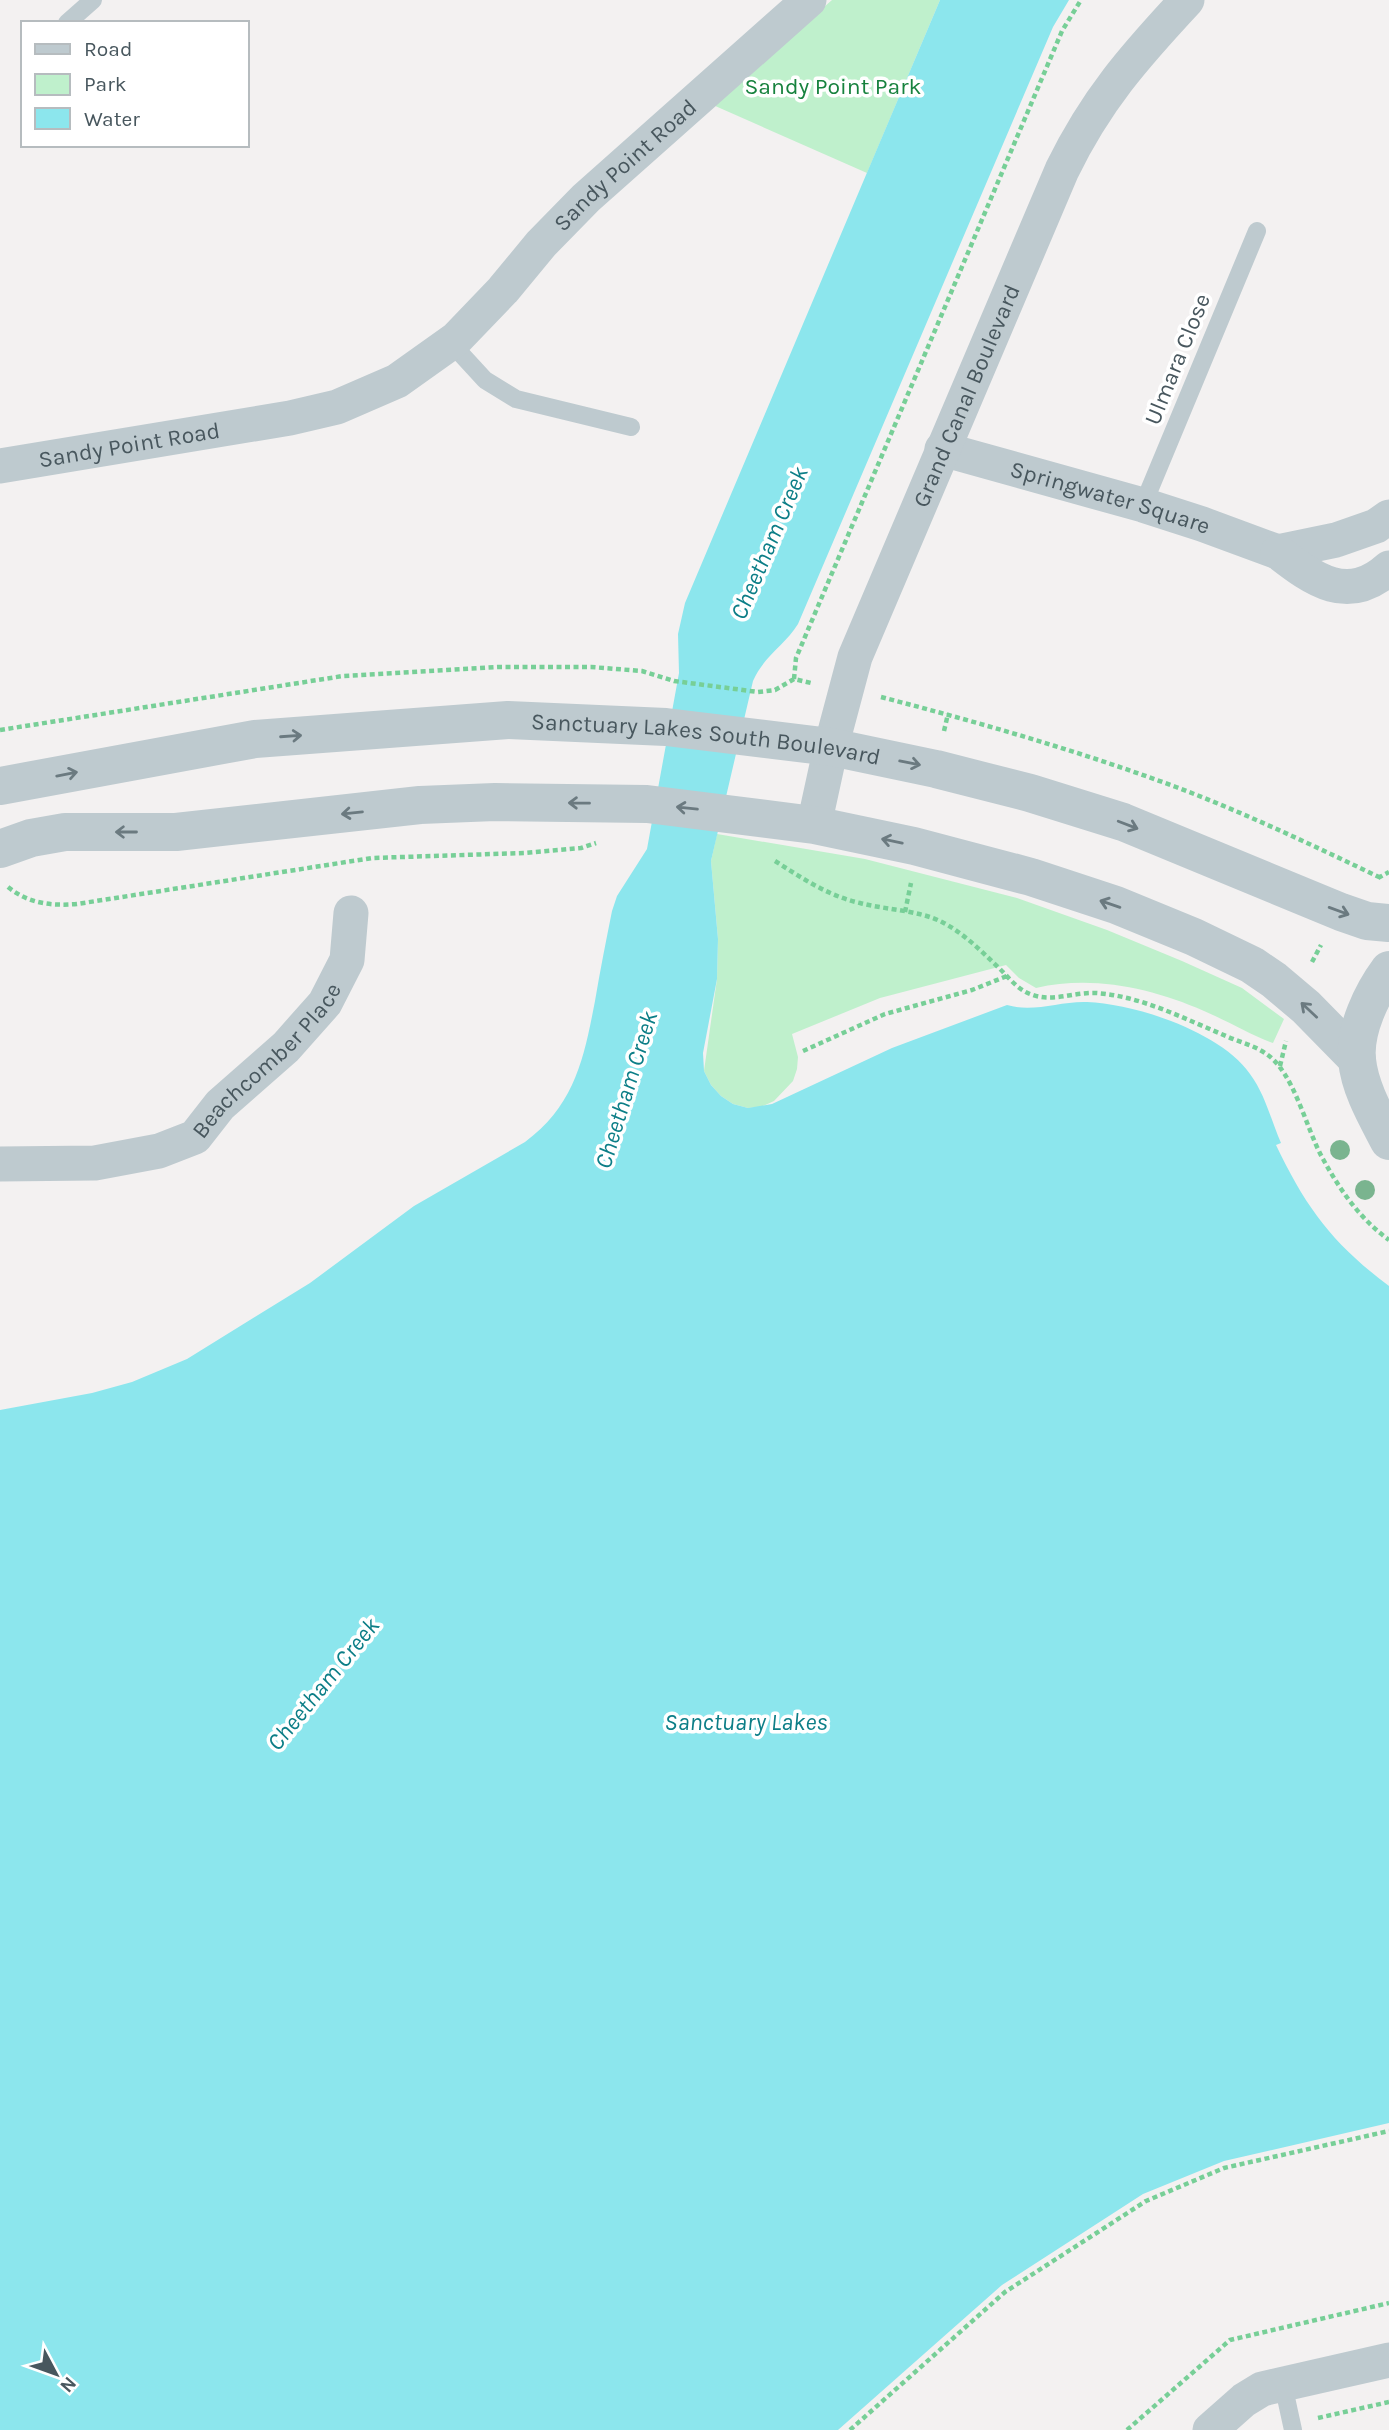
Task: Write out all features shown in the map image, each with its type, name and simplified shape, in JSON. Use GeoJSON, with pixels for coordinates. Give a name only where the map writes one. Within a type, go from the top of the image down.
{"type":"FeatureCollection","features":[{"type":"Feature","properties":{"kind":"street","name":"Sandy Point Road"},"geometry":{"type":"LineString","coordinates":[[0,466],[290,418],[337,407],[397,381],[451,343],[586,198],[808,0]]}},
{"type":"Feature","properties":{"kind":"street","name":"Grand Canal Boulevard"},"geometry":{"type":"LineString","coordinates":[[814,825],[855,657],[1062,170],[1079,134],[1096,108],[1133,58],[1187,0]]}},
{"type":"Feature","properties":{"kind":"street","name":"Springwater Square"},"geometry":{"type":"LineString","coordinates":[[942,449],[1202,524],[1278,552],[1306,573],[1342,588],[1371,582],[1389,568]]}},
{"type":"Feature","properties":{"kind":"street"},"geometry":{"type":"LineString","coordinates":[[1278,552],[1336,540],[1376,526],[1389,517]]}},
{"type":"Feature","properties":{"kind":"street","name":"Sanctuary Lakes South Boulevard"},"geometry":{"type":"LineString","coordinates":[[0,786],[256,739],[508,720],[666,727],[831,747],[936,769],[1030,793],[1096,814],[1225,863],[1341,912],[1367,921],[1389,923]]}},
{"type":"Feature","properties":{"kind":"street"},"geometry":{"type":"LineString","coordinates":[[0,849],[31,838],[65,832],[176,832],[420,806],[495,802],[648,804],[814,825],[914,846],[1031,877],[1116,905],[1252,965],[1299,1001],[1357,1059]]}},
{"type":"Feature","properties":{"kind":"street","name":"Beachcomber Place"},"geometry":{"type":"LineString","coordinates":[[0,1164],[95,1163],[159,1151],[195,1137],[220,1105],[286,1047],[325,1003],[347,960],[351,913]]}},
{"type":"Feature","properties":{"kind":"street"},"geometry":{"type":"LineString","coordinates":[[1389,970],[1374,989],[1363,1020],[1357,1059],[1372,1109],[1389,1140]]}},
{"type":"Feature","properties":{"kind":"street"},"geometry":{"type":"LineString","coordinates":[[1210,2430],[1244,2400],[1262,2389],[1389,2360]]}},
{"type":"Feature","properties":{"kind":"lane"},"geometry":{"type":"LineString","coordinates":[[69,21],[93,0]]}},
{"type":"Feature","properties":{"kind":"lane","name":"Ulmara Close"},"geometry":{"type":"LineString","coordinates":[[1143,505],[1257,231]]}},
{"type":"Feature","properties":{"kind":"lane"},"geometry":{"type":"LineString","coordinates":[[451,343],[485,380],[516,399],[631,427]]}},
{"type":"Feature","properties":{"kind":"lane"},"geometry":{"type":"LineString","coordinates":[[1283,2384],[1292,2427]]}},
{"type":"Feature","properties":{"kind":"path"},"geometry":{"type":"LineString","coordinates":[[794,679],[796,658],[1062,31],[1081,0]]}},
{"type":"Feature","properties":{"kind":"path"},"geometry":{"type":"LineString","coordinates":[[0,730],[343,676],[498,667],[591,667],[642,671],[674,681],[758,692],[775,690],[794,679],[930,709],[1113,764],[1240,813],[1379,877]]}},
{"type":"Feature","properties":{"kind":"path"},"geometry":{"type":"LineString","coordinates":[[0,890],[7,886],[18,895],[54,906],[372,859],[570,849],[604,841]]}},
{"type":"Feature","properties":{"kind":"path"},"geometry":{"type":"LineString","coordinates":[[768,857],[840,898],[922,915],[942,922],[969,940],[1020,989],[1045,998],[1096,993],[1164,1010],[1268,1054],[1280,1067],[1292,1088],[1322,1158],[1346,1197],[1362,1216],[1389,1240]]}},
{"type":"Feature","properties":{"kind":"path"},"geometry":{"type":"LineString","coordinates":[[1280,1067],[1289,1029],[1311,965],[1327,932],[1341,912],[1379,877],[1389,872]]}},
{"type":"Feature","properties":{"kind":"path"},"geometry":{"type":"LineString","coordinates":[[803,1051],[885,1013],[972,990],[1007,976]]}},
{"type":"Feature","properties":{"kind":"path"},"geometry":{"type":"LineString","coordinates":[[850,2430],[1005,2292],[1146,2201],[1224,2168],[1389,2130]]}},
{"type":"Feature","properties":{"kind":"path"},"geometry":{"type":"LineString","coordinates":[[1127,2430],[1230,2340],[1389,2303]]}},
{"type":"Feature","properties":{"kind":"path"},"geometry":{"type":"LineString","coordinates":[[1292,2427],[1389,2402]]}},
{"type":"Feature","properties":{"kind":"green space","name":"Sandy Point Park"},"geometry":{"type":"Polygon","coordinates":[[[832,0],[940,0],[867,173],[713,105],[832,0]]]}},
{"type":"Feature","properties":{"kind":"green space"},"geometry":{"type":"Polygon","coordinates":[[[717,834],[865,859],[1017,898],[1107,930],[1242,988],[1284,1019],[1273,1043],[1204,1011],[1143,990],[1079,983],[1036,988],[1019,978],[1006,965],[880,998],[792,1034],[798,1057],[793,1081],[774,1101],[761,1107],[748,1108],[733,1104],[711,1085],[704,1071],[717,979],[718,939],[711,861],[717,834]]]}},
{"type":"Feature","properties":{"kind":"water","name":"Sanctuary Lakes"},"geometry":{"type":"Polygon","coordinates":[[[940,0],[1069,0],[1053,27],[798,624],[762,665],[753,681],[711,861],[718,939],[717,979],[703,1053],[704,1071],[721,1096],[733,1104],[748,1108],[772,1104],[892,1048],[1007,1005],[1027,1008],[1087,1002],[1129,1008],[1152,1015],[1199,1033],[1237,1059],[1250,1074],[1264,1099],[1281,1143],[1276,1145],[1310,1206],[1337,1240],[1389,1286],[1389,2123],[1224,2161],[1143,2194],[1002,2285],[838,2430],[0,2430],[0,1410],[92,1393],[132,1382],[187,1359],[310,1283],[414,1206],[525,1142],[542,1128],[566,1096],[575,1079],[591,1022],[612,911],[617,896],[647,849],[679,673],[678,634],[685,603],[940,0]]]}},
{"type":"Feature","properties":{"kind":"water label","name":"Cheetham Creek"},"geometry":{"type":"Point","coordinates":[769,543]}},
{"type":"Feature","properties":{"kind":"water label","name":"Cheetham Creek"},"geometry":{"type":"Point","coordinates":[626,1090]}},
{"type":"Feature","properties":{"kind":"water label","name":"Cheetham Creek"},"geometry":{"type":"Point","coordinates":[323,1684]}}]}
